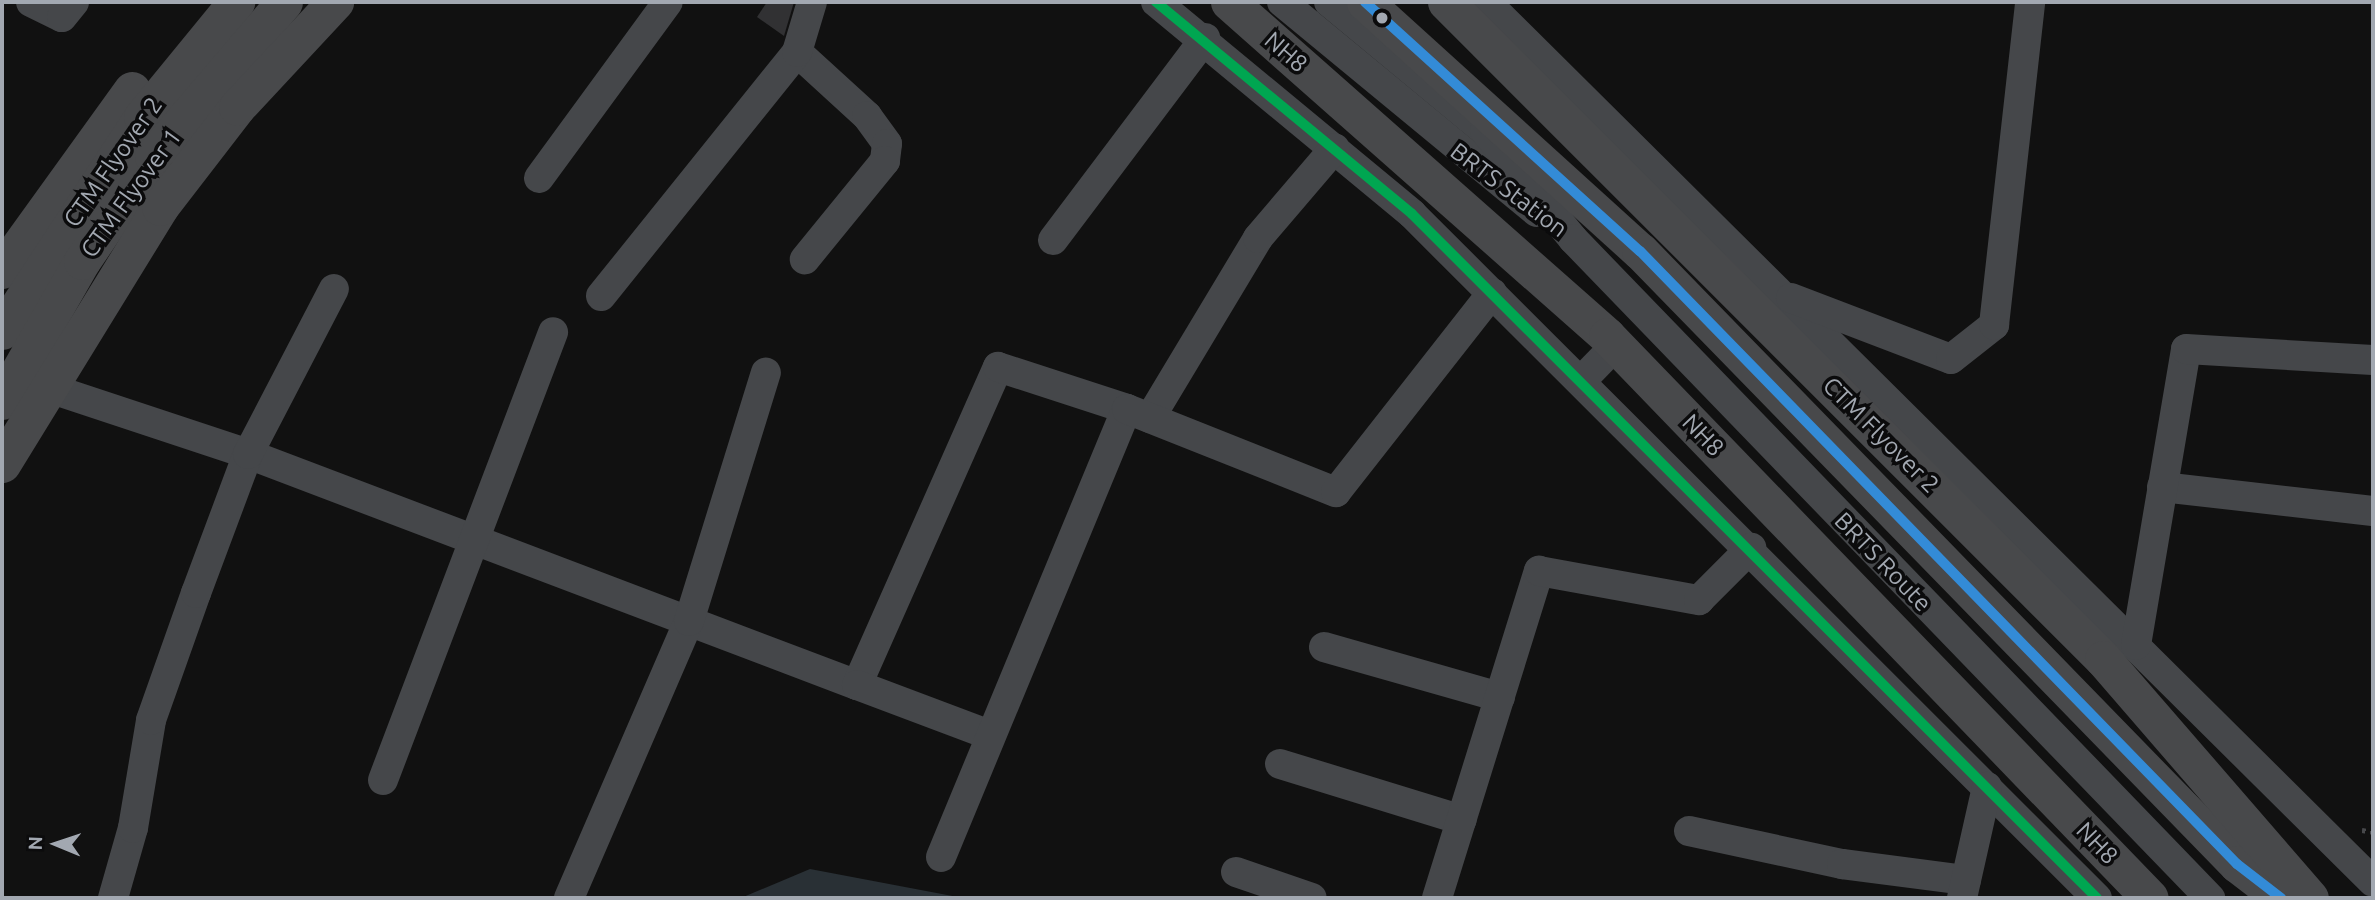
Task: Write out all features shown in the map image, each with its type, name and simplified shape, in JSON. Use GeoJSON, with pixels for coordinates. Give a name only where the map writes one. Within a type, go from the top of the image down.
{"type":"FeatureCollection","features":[{"type":"Feature","properties":{"kind":"main road"},"geometry":{"type":"LineString","coordinates":[[2,270],[79,159],[205,2]]}},
{"type":"Feature","properties":{"kind":"main road","name":"CTM Flyover 2"},"geometry":{"type":"LineString","coordinates":[[2,331],[142,117],[236,2]]}},
{"type":"Feature","properties":{"kind":"main road","name":"CTM Flyover 1"},"geometry":{"type":"LineString","coordinates":[[2,401],[82,261],[153,156],[284,2]]}},
{"type":"Feature","properties":{"kind":"main road"},"geometry":{"type":"LineString","coordinates":[[2,464],[160,207],[237,107],[335,2]]}},
{"type":"Feature","properties":{"kind":"main road","name":"NH8"},"geometry":{"type":"LineString","coordinates":[[1228,2],[1616,345],[2150,898]]}},
{"type":"Feature","properties":{"kind":"main road"},"geometry":{"type":"LineString","coordinates":[[1365,2],[1640,251],[2236,864],[2304,895]]}},
{"type":"Feature","properties":{"kind":"main road","name":"CTM Flyover 2"},"geometry":{"type":"LineString","coordinates":[[1446,2],[2104,659],[2304,895]]}},
{"type":"Feature","properties":{"kind":"street"},"geometry":{"type":"LineString","coordinates":[[32,2],[62,17],[74,2]]}},
{"type":"Feature","properties":{"kind":"street"},"geometry":{"type":"LineString","coordinates":[[539,178],[668,2]]}},
{"type":"Feature","properties":{"kind":"street"},"geometry":{"type":"LineString","coordinates":[[601,296],[797,52],[812,2]]}},
{"type":"Feature","properties":{"kind":"street"},"geometry":{"type":"LineString","coordinates":[[1156,2],[1205,37],[1335,148],[1492,293],[1751,548],[2097,898]]}},
{"type":"Feature","properties":{"kind":"street","name":"BRTS Station"},"geometry":{"type":"LineString","coordinates":[[1282,2],[1465,159],[1573,239]]}},
{"type":"Feature","properties":{"kind":"street","name":"BRTS Station"},"geometry":{"type":"LineString","coordinates":[[1329,2],[1485,131],[1573,239]]}},
{"type":"Feature","properties":{"kind":"street"},"geometry":{"type":"LineString","coordinates":[[1486,2],[2373,882]]}},
{"type":"Feature","properties":{"kind":"street"},"geometry":{"type":"LineString","coordinates":[[1781,294],[1951,359],[1994,325],[2030,2]]}},
{"type":"Feature","properties":{"kind":"street"},"geometry":{"type":"LineString","coordinates":[[1053,240],[1205,37]]}},
{"type":"Feature","properties":{"kind":"street"},"geometry":{"type":"LineString","coordinates":[[797,52],[867,116],[887,144],[885,161],[805,259]]}},
{"type":"Feature","properties":{"kind":"street"},"geometry":{"type":"LineString","coordinates":[[941,856],[990,735],[1138,414],[1258,238],[1335,148]]}},
{"type":"Feature","properties":{"kind":"street","name":"BRTS Route"},"geometry":{"type":"LineString","coordinates":[[1573,239],[2208,893]]}},
{"type":"Feature","properties":{"kind":"street"},"geometry":{"type":"LineString","coordinates":[[113,898],[133,828],[151,720],[248,454],[334,289]]}},
{"type":"Feature","properties":{"kind":"street"},"geometry":{"type":"LineString","coordinates":[[857,685],[998,367],[1138,414],[1336,492],[1492,293]]}},
{"type":"Feature","properties":{"kind":"street"},"geometry":{"type":"LineString","coordinates":[[383,780],[553,332]]}},
{"type":"Feature","properties":{"kind":"street"},"geometry":{"type":"LineString","coordinates":[[1581,381],[1616,345]]}},
{"type":"Feature","properties":{"kind":"street"},"geometry":{"type":"LineString","coordinates":[[2136,645],[2186,349],[2373,360]]}},
{"type":"Feature","properties":{"kind":"street"},"geometry":{"type":"LineString","coordinates":[[569,898],[689,621],[766,373]]}},
{"type":"Feature","properties":{"kind":"street"},"geometry":{"type":"LineString","coordinates":[[49,388],[248,454],[990,735]]}},
{"type":"Feature","properties":{"kind":"street"},"geometry":{"type":"LineString","coordinates":[[2162,488],[2373,511]]}},
{"type":"Feature","properties":{"kind":"street"},"geometry":{"type":"LineString","coordinates":[[1437,898],[1539,571],[1699,600],[1751,548]]}},
{"type":"Feature","properties":{"kind":"street"},"geometry":{"type":"LineString","coordinates":[[1324,647],[1500,697]]}},
{"type":"Feature","properties":{"kind":"street"},"geometry":{"type":"LineString","coordinates":[[1280,764],[1462,820]]}},
{"type":"Feature","properties":{"kind":"street"},"geometry":{"type":"LineString","coordinates":[[1689,831],[1964,889],[1987,787]]}},
{"type":"Feature","properties":{"kind":"street"},"geometry":{"type":"LineString","coordinates":[[1236,872],[1312,898]]}},
{"type":"Feature","properties":{"kind":"shaded area"},"geometry":{"type":"Polygon","coordinates":[[[810,869],[963,898],[741,898],[810,869]]]}},
{"type":"Feature","properties":{"kind":"building"},"geometry":{"type":"Polygon","coordinates":[[[767,2],[794,2],[784,36],[757,17],[767,2]]]}},
{"type":"Feature","properties":{"kind":"transit line"},"geometry":{"type":"LineString","coordinates":[[1156,2],[1412,214],[2097,898]]}},
{"type":"Feature","properties":{"kind":"transit line"},"geometry":{"type":"LineString","coordinates":[[1365,2],[1640,251],[2237,864],[2281,898]]}}]}
